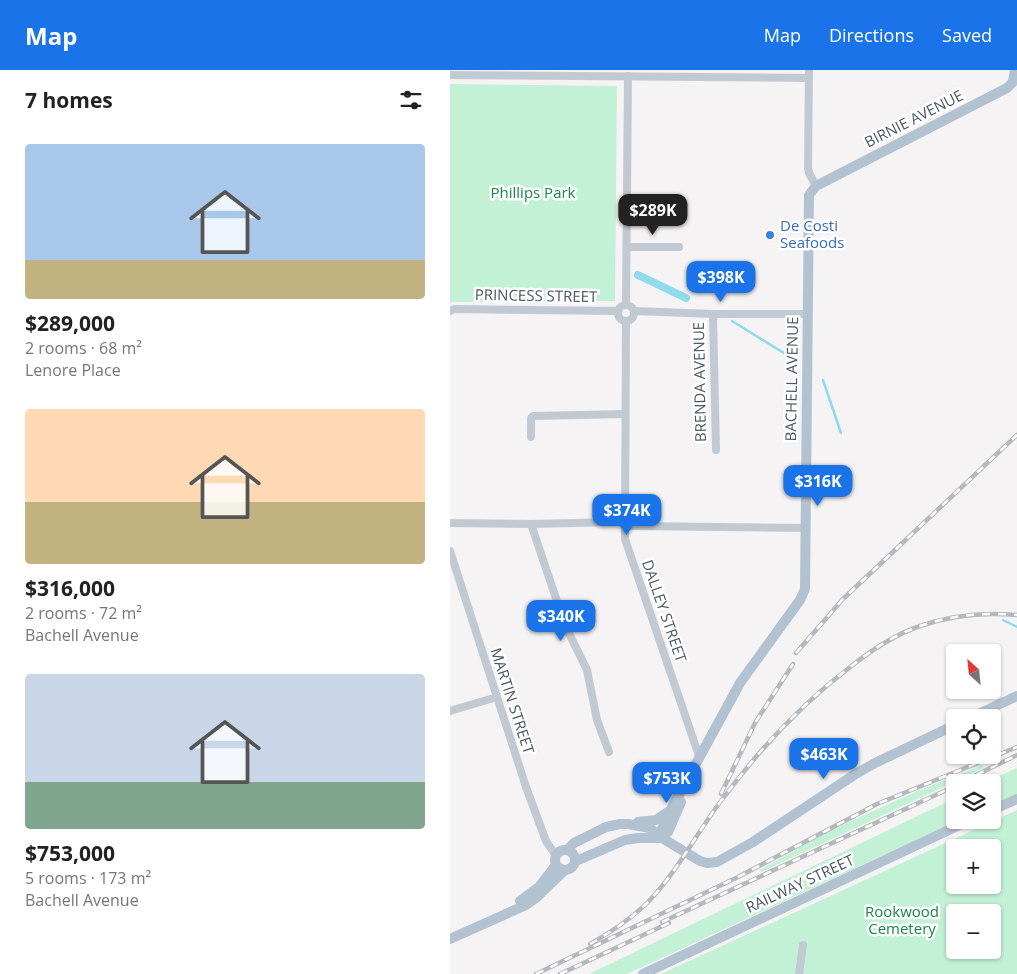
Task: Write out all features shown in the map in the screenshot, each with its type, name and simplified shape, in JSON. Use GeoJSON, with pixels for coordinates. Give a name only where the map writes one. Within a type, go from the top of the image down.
{"type":"FeatureCollection","features":[{"type":"Feature","properties":{"kind":"main road","name":"BIRNIE AVENUE"},"geometry":{"type":"LineString","coordinates":[[816,186],[1007,88],[1013,82],[1015,70]]}},
{"type":"Feature","properties":{"kind":"main road","name":"BACHELL AVENUE"},"geometry":{"type":"LineString","coordinates":[[662,838],[663,826],[669,812],[699,756],[748,670],[802,595],[806,583],[808,198],[816,186]]}},
{"type":"Feature","properties":{"kind":"main road"},"geometry":{"type":"LineString","coordinates":[[989,709],[1017,696]]}},
{"type":"Feature","properties":{"kind":"main road"},"geometry":{"type":"LineString","coordinates":[[620,824],[647,827],[700,861],[712,863],[722,860],[766,834],[861,771],[946,729]]}},
{"type":"Feature","properties":{"kind":"main road","name":"BACHELL AVENUE"},"geometry":{"type":"LineString","coordinates":[[662,838],[668,832],[681,802],[687,780]]}},
{"type":"Feature","properties":{"kind":"main road"},"geometry":{"type":"LineString","coordinates":[[1001,806],[1017,799]]}},
{"type":"Feature","properties":{"kind":"main road"},"geometry":{"type":"LineString","coordinates":[[567,850],[572,844],[606,827],[653,820],[669,812]]}},
{"type":"Feature","properties":{"kind":"main road","name":"RAILWAY STREET"},"geometry":{"type":"LineString","coordinates":[[643,974],[951,829]]}},
{"type":"Feature","properties":{"kind":"main road"},"geometry":{"type":"LineString","coordinates":[[450,939],[517,910],[536,898],[565,870],[573,867],[576,862],[625,840],[662,838]]}},
{"type":"Feature","properties":{"kind":"main road"},"geometry":{"type":"LineString","coordinates":[[494,919],[534,891],[556,860],[560,851],[567,850],[574,854],[576,862]]}},
{"type":"Feature","properties":{"kind":"main road"},"geometry":{"type":"LineString","coordinates":[[556,860],[561,870],[565,870]]}},
{"type":"Feature","properties":{"kind":"street"},"geometry":{"type":"LineString","coordinates":[[450,75],[522,73],[809,74],[808,167],[816,186]]}},
{"type":"Feature","properties":{"kind":"street"},"geometry":{"type":"LineString","coordinates":[[626,304],[631,74]]}},
{"type":"Feature","properties":{"kind":"street"},"geometry":{"type":"LineString","coordinates":[[627,247],[679,247]]}},
{"type":"Feature","properties":{"kind":"street"},"geometry":{"type":"LineString","coordinates":[[626,304],[632,306],[635,311],[633,318],[626,321],[620,318],[618,310],[626,304]]}},
{"type":"Feature","properties":{"kind":"street","name":"PRINCESS STREET"},"geometry":{"type":"LineString","coordinates":[[452,310],[618,310]]}},
{"type":"Feature","properties":{"kind":"street"},"geometry":{"type":"LineString","coordinates":[[635,311],[712,314],[807,314]]}},
{"type":"Feature","properties":{"kind":"street","name":"BRENDA AVENUE"},"geometry":{"type":"LineString","coordinates":[[712,314],[716,450]]}},
{"type":"Feature","properties":{"kind":"street","name":"DALLEY STREET"},"geometry":{"type":"LineString","coordinates":[[626,321],[625,539],[699,756]]}},
{"type":"Feature","properties":{"kind":"street"},"geometry":{"type":"LineString","coordinates":[[531,437],[531,418],[533,416],[625,414]]}},
{"type":"Feature","properties":{"kind":"street"},"geometry":{"type":"LineString","coordinates":[[450,523],[618,522],[624,525],[806,528]]}},
{"type":"Feature","properties":{"kind":"street"},"geometry":{"type":"LineString","coordinates":[[531,524],[565,625],[588,670],[597,720],[609,752]]}},
{"type":"Feature","properties":{"kind":"street","name":"MARTIN STREET"},"geometry":{"type":"LineString","coordinates":[[450,551],[526,787],[546,841],[556,860]]}},
{"type":"Feature","properties":{"kind":"street"},"geometry":{"type":"LineString","coordinates":[[450,711],[496,697]]}},
{"type":"Feature","properties":{"kind":"street"},"geometry":{"type":"LineString","coordinates":[[799,974],[803,945]]}},
{"type":"Feature","properties":{"kind":"green space","name":"Phillips Park"},"geometry":{"type":"Polygon","coordinates":[[[450,84],[617,86],[615,301],[450,302],[450,84]]]}},
{"type":"Feature","properties":{"kind":"green space"},"geometry":{"type":"Polygon","coordinates":[[[982,765],[984,768],[971,774],[960,774],[982,765]]]}},
{"type":"Feature","properties":{"kind":"green space"},"geometry":{"type":"Polygon","coordinates":[[[1017,768],[1017,794],[1001,801],[1001,775],[1017,768]]]}},
{"type":"Feature","properties":{"kind":"green space"},"geometry":{"type":"Polygon","coordinates":[[[946,780],[946,786],[761,872],[760,870],[829,831],[946,780]]]}},
{"type":"Feature","properties":{"kind":"green space"},"geometry":{"type":"Polygon","coordinates":[[[946,802],[946,826],[627,974],[589,974],[946,802]]]}},
{"type":"Feature","properties":{"kind":"green space","name":"Rookwood Cemetery"},"geometry":{"type":"Polygon","coordinates":[[[1017,810],[1017,974],[661,974],[946,843],[946,894],[1001,894],[1001,839],[954,839],[976,829],[1001,829],[1001,817],[1017,810]]]}},
{"type":"Feature","properties":{"kind":"waterway"},"geometry":{"type":"LineString","coordinates":[[638,275],[686,298]]}},
{"type":"Feature","properties":{"kind":"waterway"},"geometry":{"type":"LineString","coordinates":[[732,321],[792,358]]}},
{"type":"Feature","properties":{"kind":"waterway"},"geometry":{"type":"LineString","coordinates":[[823,380],[841,433]]}},
{"type":"Feature","properties":{"kind":"waterway"},"geometry":{"type":"LineString","coordinates":[[1003,620],[1017,627]]}},
{"type":"Feature","properties":{"kind":"railway"},"geometry":{"type":"LineString","coordinates":[[796,653],[843,599],[1017,435]]}},
{"type":"Feature","properties":{"kind":"railway"},"geometry":{"type":"LineString","coordinates":[[590,944],[620,925],[648,902],[677,866],[721,801],[750,764],[796,714],[857,662],[892,639],[932,622],[968,615],[1017,615]]}},
{"type":"Feature","properties":{"kind":"railway"},"geometry":{"type":"LineString","coordinates":[[721,794],[755,723],[793,664]]}},
{"type":"Feature","properties":{"kind":"railway"},"geometry":{"type":"LineString","coordinates":[[536,974],[738,877],[877,804],[1017,747]]}},
{"type":"Feature","properties":{"kind":"railway"},"geometry":{"type":"LineString","coordinates":[[978,774],[1017,755]]}},
{"type":"Feature","properties":{"kind":"railway"},"geometry":{"type":"LineString","coordinates":[[662,922],[946,790]]}},
{"type":"Feature","properties":{"kind":"railway"},"geometry":{"type":"LineString","coordinates":[[560,974],[669,923]]}},
{"type":"Feature","properties":{"kind":"place","name":"De Costi Seafoods"},"geometry":{"type":"Point","coordinates":[770,235]}}]}
